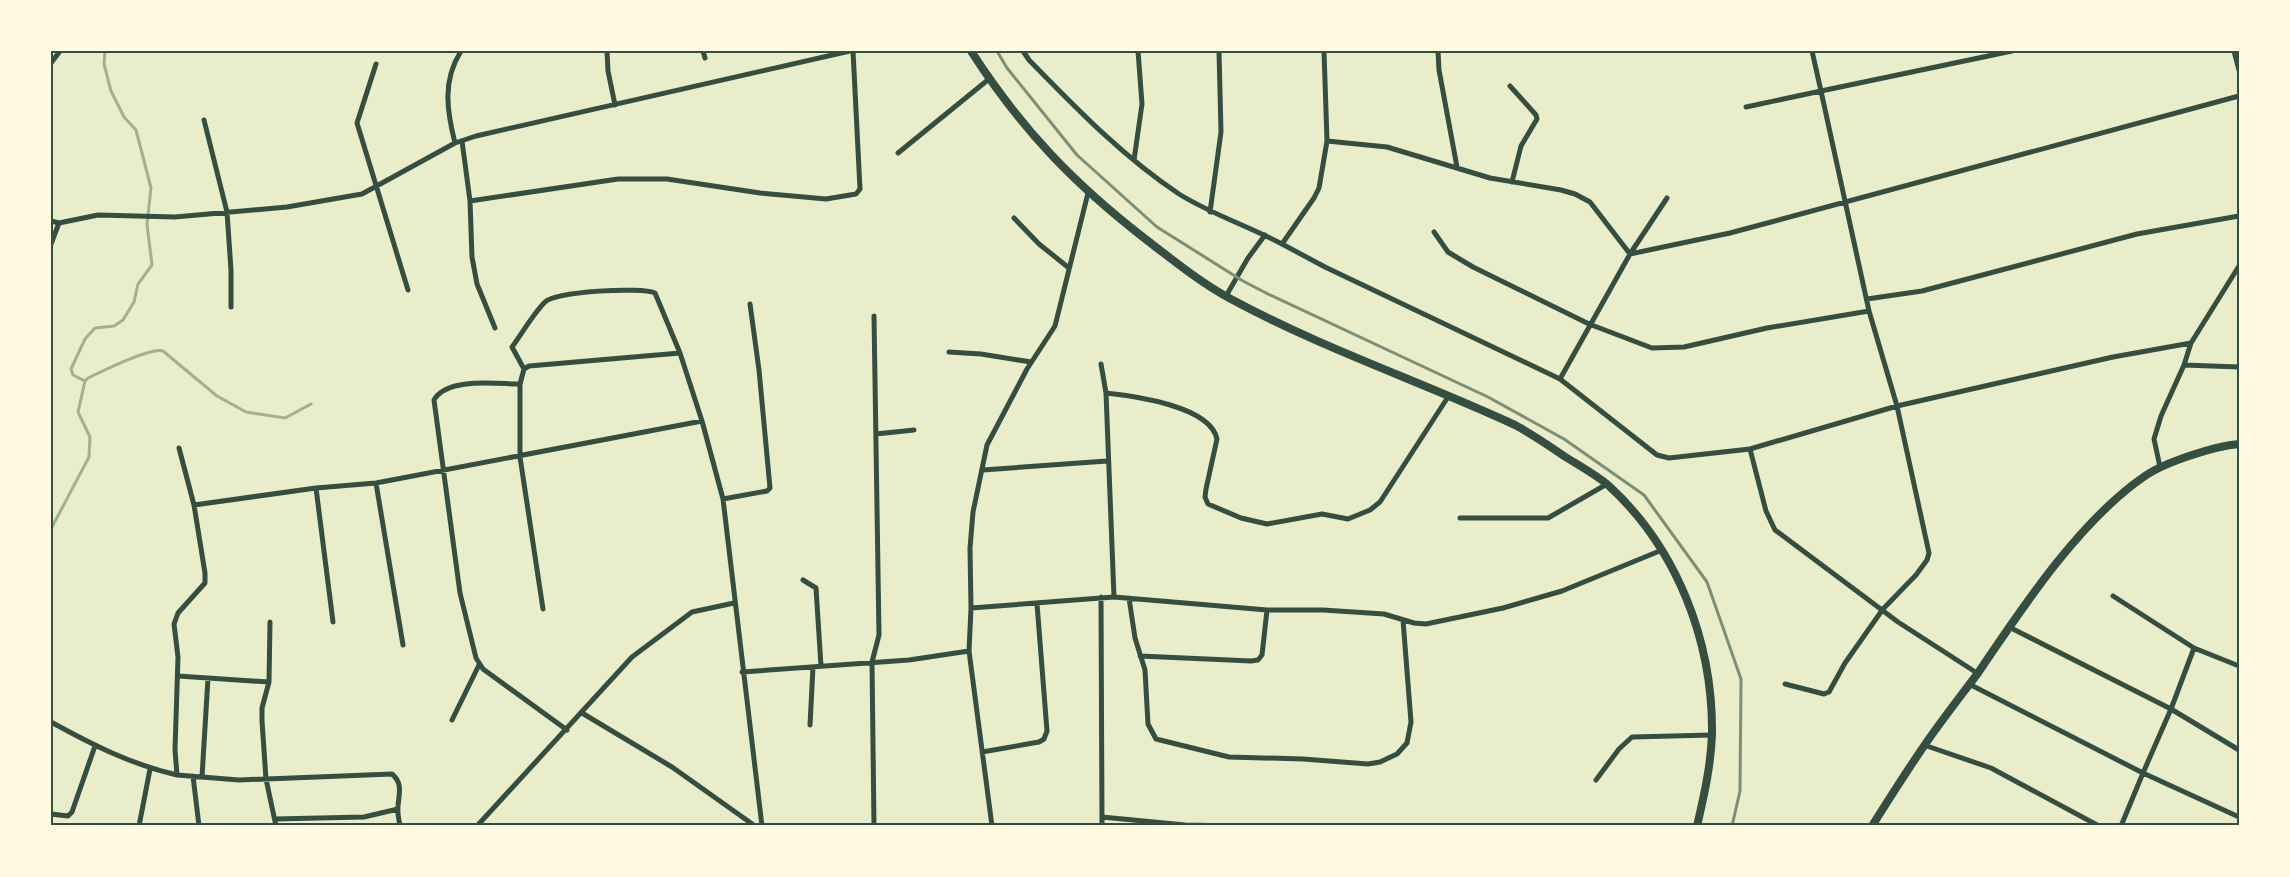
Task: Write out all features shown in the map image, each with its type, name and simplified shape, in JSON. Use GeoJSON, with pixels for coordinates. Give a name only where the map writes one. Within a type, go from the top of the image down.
{"type":"FeatureCollection","features":[{"type":"Feature","properties":{"kind":"main road"},"geometry":{"type":"LineString","coordinates":[[971,51],[989,79],[1048,154],[1088,193],[1186,271],[1226,296],[1275,322],[1516,426],[1606,484],[1642,523],[1662,550],[1684,592],[1699,632],[1709,678],[1712,735],[1708,775],[1697,826]]}},
{"type":"Feature","properties":{"kind":"main road"},"geometry":{"type":"LineString","coordinates":[[1872,826],[1924,745],[2009,627],[2092,522],[2137,482],[2160,467],[2239,444]]}},
{"type":"Feature","properties":{"kind":"street"},"geometry":{"type":"LineString","coordinates":[[51,63],[60,51]]}},
{"type":"Feature","properties":{"kind":"street"},"geometry":{"type":"LineString","coordinates":[[461,51],[449,77],[448,114],[459,142],[470,201],[472,257],[477,284],[495,328]]}},
{"type":"Feature","properties":{"kind":"street"},"geometry":{"type":"LineString","coordinates":[[607,51],[608,71],[615,105]]}},
{"type":"Feature","properties":{"kind":"street"},"geometry":{"type":"LineString","coordinates":[[51,221],[59,223],[98,215],[157,217],[287,207],[362,194],[459,142],[852,51],[860,189],[856,194],[826,198],[760,193],[667,179],[618,179],[470,201]]}},
{"type":"Feature","properties":{"kind":"street"},"geometry":{"type":"LineString","coordinates":[[1023,51],[1029,60],[1090,122],[1162,183],[1210,212],[1282,244],[1325,267],[1560,379],[1657,455],[1669,459],[1750,449],[1897,406],[2113,357],[2191,343]]}},
{"type":"Feature","properties":{"kind":"street"},"geometry":{"type":"LineString","coordinates":[[1134,160],[1142,104],[1138,51]]}},
{"type":"Feature","properties":{"kind":"street"},"geometry":{"type":"LineString","coordinates":[[1210,212],[1221,132],[1220,51]]}},
{"type":"Feature","properties":{"kind":"street"},"geometry":{"type":"LineString","coordinates":[[1282,244],[1319,188],[1327,141],[1324,51]]}},
{"type":"Feature","properties":{"kind":"street"},"geometry":{"type":"LineString","coordinates":[[1438,51],[1439,70],[1457,167]]}},
{"type":"Feature","properties":{"kind":"street"},"geometry":{"type":"LineString","coordinates":[[1785,684],[1824,694],[1829,692],[1845,663],[1883,609],[1916,575],[1927,560],[1929,553],[1897,406],[1869,311],[1812,51]]}},
{"type":"Feature","properties":{"kind":"street"},"geometry":{"type":"LineString","coordinates":[[1746,107],[2012,51]]}},
{"type":"Feature","properties":{"kind":"street"},"geometry":{"type":"LineString","coordinates":[[2234,51],[2239,70]]}},
{"type":"Feature","properties":{"kind":"street"},"geometry":{"type":"LineString","coordinates":[[376,64],[357,123],[408,290]]}},
{"type":"Feature","properties":{"kind":"street"},"geometry":{"type":"LineString","coordinates":[[898,153],[989,79]]}},
{"type":"Feature","properties":{"kind":"street"},"geometry":{"type":"LineString","coordinates":[[1510,86],[1537,119],[1521,146],[1512,182]]}},
{"type":"Feature","properties":{"kind":"street"},"geometry":{"type":"LineString","coordinates":[[1630,254],[1730,233],[2239,96]]}},
{"type":"Feature","properties":{"kind":"street"},"geometry":{"type":"LineString","coordinates":[[204,120],[227,212],[231,307]]}},
{"type":"Feature","properties":{"kind":"street"},"geometry":{"type":"LineString","coordinates":[[1327,141],[1388,147],[1490,178],[1575,194],[1590,202],[1630,254]]}},
{"type":"Feature","properties":{"kind":"street"},"geometry":{"type":"LineString","coordinates":[[992,826],[969,651],[970,548],[973,512],[987,445],[1031,362],[1055,326],[1088,193]]}},
{"type":"Feature","properties":{"kind":"street"},"geometry":{"type":"LineString","coordinates":[[1560,379],[1630,254],[1667,198]]}},
{"type":"Feature","properties":{"kind":"street"},"geometry":{"type":"LineString","coordinates":[[1867,299],[1922,291],[2137,234],[2239,216]]}},
{"type":"Feature","properties":{"kind":"street"},"geometry":{"type":"LineString","coordinates":[[1014,218],[1039,244],[1069,268]]}},
{"type":"Feature","properties":{"kind":"street"},"geometry":{"type":"LineString","coordinates":[[51,244],[59,223]]}},
{"type":"Feature","properties":{"kind":"street"},"geometry":{"type":"LineString","coordinates":[[1434,232],[1443,247],[1458,259],[1589,324],[1652,348],[1673,348],[1767,328],[1869,311]]}},
{"type":"Feature","properties":{"kind":"street"},"geometry":{"type":"LineString","coordinates":[[1226,296],[1248,258],[1265,236]]}},
{"type":"Feature","properties":{"kind":"street"},"geometry":{"type":"LineString","coordinates":[[2160,467],[2154,439],[2161,416],[2184,365],[2191,343],[2239,266]]}},
{"type":"Feature","properties":{"kind":"street"},"geometry":{"type":"LineString","coordinates":[[543,609],[520,457],[520,384],[524,369],[512,347],[546,300],[564,294],[651,292],[657,297],[680,353],[702,421],[723,499],[762,826]]}},
{"type":"Feature","properties":{"kind":"street"},"geometry":{"type":"LineString","coordinates":[[723,499],[767,491],[770,488],[759,370],[750,304]]}},
{"type":"Feature","properties":{"kind":"street"},"geometry":{"type":"LineString","coordinates":[[874,316],[879,635],[872,662],[874,826]]}},
{"type":"Feature","properties":{"kind":"street"},"geometry":{"type":"LineString","coordinates":[[949,352],[981,354],[1031,362]]}},
{"type":"Feature","properties":{"kind":"street"},"geometry":{"type":"LineString","coordinates":[[524,369],[529,366],[680,353]]}},
{"type":"Feature","properties":{"kind":"street"},"geometry":{"type":"LineString","coordinates":[[1101,364],[1106,393],[1114,597]]}},
{"type":"Feature","properties":{"kind":"street"},"geometry":{"type":"LineString","coordinates":[[2184,365],[2239,367]]}},
{"type":"Feature","properties":{"kind":"street"},"geometry":{"type":"LineString","coordinates":[[520,384],[452,386],[435,397],[443,471],[460,592],[479,665],[567,730]]}},
{"type":"Feature","properties":{"kind":"street"},"geometry":{"type":"LineString","coordinates":[[1106,393],[1139,397],[1169,405],[1208,423],[1216,432],[1217,440],[1206,489],[1205,497],[1208,504],[1242,518],[1267,524],[1322,514],[1348,519],[1370,510],[1380,502],[1448,397]]}},
{"type":"Feature","properties":{"kind":"street"},"geometry":{"type":"LineString","coordinates":[[194,505],[316,488],[376,483],[702,421]]}},
{"type":"Feature","properties":{"kind":"street"},"geometry":{"type":"LineString","coordinates":[[876,434],[914,430]]}},
{"type":"Feature","properties":{"kind":"street"},"geometry":{"type":"LineString","coordinates":[[177,775],[175,750],[178,676],[174,624],[178,613],[205,583],[206,573],[194,505],[179,448]]}},
{"type":"Feature","properties":{"kind":"street"},"geometry":{"type":"LineString","coordinates":[[1750,449],[1766,511],[1775,530],[1906,628],[1977,674]]}},
{"type":"Feature","properties":{"kind":"street"},"geometry":{"type":"LineString","coordinates":[[983,470],[1107,461]]}},
{"type":"Feature","properties":{"kind":"street"},"geometry":{"type":"LineString","coordinates":[[376,483],[403,645]]}},
{"type":"Feature","properties":{"kind":"street"},"geometry":{"type":"LineString","coordinates":[[1460,518],[1548,518],[1606,484]]}},
{"type":"Feature","properties":{"kind":"street"},"geometry":{"type":"LineString","coordinates":[[316,488],[333,622]]}},
{"type":"Feature","properties":{"kind":"street"},"geometry":{"type":"LineString","coordinates":[[971,608],[1114,597],[1267,610],[1362,612],[1384,614],[1426,624],[1503,608],[1562,591],[1662,550]]}},
{"type":"Feature","properties":{"kind":"street"},"geometry":{"type":"LineString","coordinates":[[803,580],[816,588],[821,666]]}},
{"type":"Feature","properties":{"kind":"street"},"geometry":{"type":"LineString","coordinates":[[2113,596],[2194,648],[2239,666]]}},
{"type":"Feature","properties":{"kind":"street"},"geometry":{"type":"LineString","coordinates":[[1101,597],[1102,826]]}},
{"type":"Feature","properties":{"kind":"street"},"geometry":{"type":"LineString","coordinates":[[1129,598],[1135,638],[1146,676],[1148,724],[1156,739],[1229,757],[1368,764],[1380,762],[1397,754],[1405,747],[1411,722],[1403,620]]}},
{"type":"Feature","properties":{"kind":"street"},"geometry":{"type":"LineString","coordinates":[[477,826],[632,657],[692,612],[734,603]]}},
{"type":"Feature","properties":{"kind":"street"},"geometry":{"type":"LineString","coordinates":[[982,752],[1039,742],[1044,739],[1047,731],[1037,604]]}},
{"type":"Feature","properties":{"kind":"street"},"geometry":{"type":"LineString","coordinates":[[1140,656],[1258,660],[1262,655],[1267,610]]}},
{"type":"Feature","properties":{"kind":"street"},"geometry":{"type":"LineString","coordinates":[[270,622],[268,682],[262,708],[262,721],[266,779],[276,826]]}},
{"type":"Feature","properties":{"kind":"street"},"geometry":{"type":"LineString","coordinates":[[2009,627],[2171,710],[2239,750]]}},
{"type":"Feature","properties":{"kind":"street"},"geometry":{"type":"LineString","coordinates":[[2121,826],[2171,710],[2194,648]]}},
{"type":"Feature","properties":{"kind":"street"},"geometry":{"type":"LineString","coordinates":[[742,672],[909,660],[969,651]]}},
{"type":"Feature","properties":{"kind":"street"},"geometry":{"type":"LineString","coordinates":[[452,720],[479,665]]}},
{"type":"Feature","properties":{"kind":"street"},"geometry":{"type":"LineString","coordinates":[[810,725],[813,667]]}},
{"type":"Feature","properties":{"kind":"street"},"geometry":{"type":"LineString","coordinates":[[178,676],[268,682]]}},
{"type":"Feature","properties":{"kind":"street"},"geometry":{"type":"LineString","coordinates":[[202,777],[208,678]]}},
{"type":"Feature","properties":{"kind":"street"},"geometry":{"type":"LineString","coordinates":[[1969,684],[2143,773],[2239,817]]}},
{"type":"Feature","properties":{"kind":"street"},"geometry":{"type":"LineString","coordinates":[[582,713],[672,767],[755,826]]}},
{"type":"Feature","properties":{"kind":"street"},"geometry":{"type":"LineString","coordinates":[[51,722],[95,746],[150,769],[177,775],[266,779],[392,774],[397,779],[400,790],[398,809],[400,826]]}},
{"type":"Feature","properties":{"kind":"street"},"geometry":{"type":"LineString","coordinates":[[1596,780],[1619,749],[1632,737],[1712,735]]}},
{"type":"Feature","properties":{"kind":"street"},"geometry":{"type":"LineString","coordinates":[[1924,745],[2000,772],[2099,826]]}},
{"type":"Feature","properties":{"kind":"street"},"geometry":{"type":"LineString","coordinates":[[51,814],[68,816],[72,812],[95,746]]}},
{"type":"Feature","properties":{"kind":"street"},"geometry":{"type":"LineString","coordinates":[[139,826],[150,769]]}},
{"type":"Feature","properties":{"kind":"street"},"geometry":{"type":"LineString","coordinates":[[193,776],[199,826]]}},
{"type":"Feature","properties":{"kind":"street"},"geometry":{"type":"LineString","coordinates":[[275,819],[364,817],[398,809]]}},
{"type":"Feature","properties":{"kind":"street"},"geometry":{"type":"LineString","coordinates":[[1102,817],[1185,825],[1234,826]]}},
{"type":"Feature","properties":{"kind":"waterway"},"geometry":{"type":"LineString","coordinates":[[85,381],[73,375],[71,369],[85,339],[95,328],[114,326],[123,320],[134,302],[138,284],[152,265],[147,224],[151,188],[136,130],[124,117],[111,91],[104,64],[105,51]]}},
{"type":"Feature","properties":{"kind":"waterway"},"geometry":{"type":"LineString","coordinates":[[51,529],[89,457],[90,437],[78,412],[85,381],[115,365],[148,353],[163,351],[217,396],[246,412],[285,418],[311,404]]}},
{"type":"Feature","properties":{"kind":"railway"},"geometry":{"type":"LineString","coordinates":[[997,51],[1007,68],[1077,155],[1157,227],[1268,294],[1488,397],[1564,439],[1644,495],[1707,582],[1741,679],[1740,791],[1732,826]]}}]}
